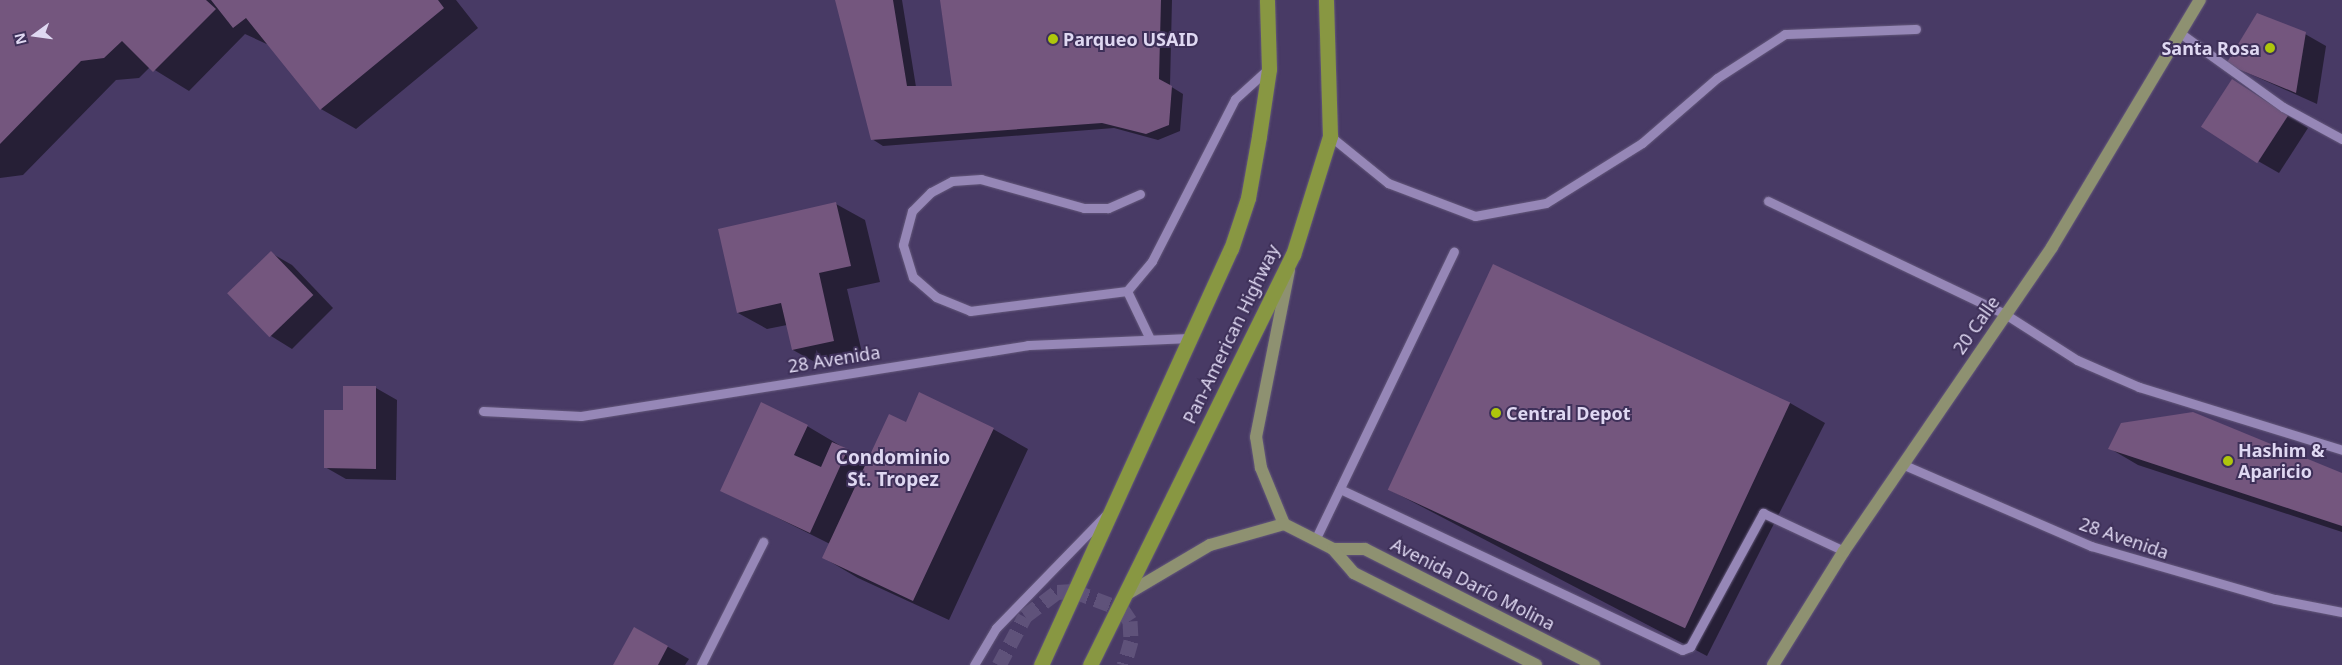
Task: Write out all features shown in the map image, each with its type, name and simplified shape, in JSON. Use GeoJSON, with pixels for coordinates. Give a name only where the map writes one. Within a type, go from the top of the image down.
{"type":"FeatureCollection","features":[{"type":"Feature","properties":{"kind":"highway","name":"Pan-American Highway"},"geometry":{"type":"LineString","coordinates":[[1041,665],[1231,249],[1248,198],[1269,69],[1267,0]]}},
{"type":"Feature","properties":{"kind":"highway","name":"Pan-American Highway"},"geometry":{"type":"LineString","coordinates":[[1090,665],[1127,594],[1292,255],[1330,136],[1326,0]]}},
{"type":"Feature","properties":{"kind":"main road","name":"20 Calle"},"geometry":{"type":"LineString","coordinates":[[1773,665],[1844,551],[2052,247],[2200,0]]}},
{"type":"Feature","properties":{"kind":"main road"},"geometry":{"type":"LineString","coordinates":[[1284,524],[1261,468],[1256,436],[1292,255]]}},
{"type":"Feature","properties":{"kind":"main road"},"geometry":{"type":"LineString","coordinates":[[1127,594],[1210,545],[1284,524],[1316,538],[1333,549],[1354,573],[1536,665]]}},
{"type":"Feature","properties":{"kind":"main road","name":"Avenida Darío Molina"},"geometry":{"type":"LineString","coordinates":[[1333,549],[1365,549],[1594,665]]}},
{"type":"Feature","properties":{"kind":"street"},"geometry":{"type":"LineString","coordinates":[[1330,136],[1388,183],[1475,216],[1546,204],[1642,143],[1718,78],[1785,34],[1916,29]]}},
{"type":"Feature","properties":{"kind":"street"},"geometry":{"type":"LineString","coordinates":[[2180,33],[2283,107],[2342,139]]}},
{"type":"Feature","properties":{"kind":"street"},"geometry":{"type":"LineString","coordinates":[[1140,194],[1108,208],[1084,208],[981,179],[952,181],[931,192],[912,211],[903,245],[913,277],[936,297],[970,311],[1127,291],[1152,261],[1235,98],[1269,69]]}},
{"type":"Feature","properties":{"kind":"street"},"geometry":{"type":"LineString","coordinates":[[1768,200],[2005,314],[2077,360],[2139,387],[2342,450]]}},
{"type":"Feature","properties":{"kind":"street"},"geometry":{"type":"LineString","coordinates":[[1316,538],[1454,251]]}},
{"type":"Feature","properties":{"kind":"street"},"geometry":{"type":"LineString","coordinates":[[1127,291],[1149,337]]}},
{"type":"Feature","properties":{"kind":"street","name":"28 Avenida"},"geometry":{"type":"LineString","coordinates":[[482,411],[581,416],[1028,345],[1149,337],[1191,338]]}},
{"type":"Feature","properties":{"kind":"street","name":"28 Avenida"},"geometry":{"type":"LineString","coordinates":[[1904,465],[2092,546],[2275,599],[2342,612]]}},
{"type":"Feature","properties":{"kind":"street"},"geometry":{"type":"LineString","coordinates":[[1340,489],[1682,650],[1690,647],[1763,513],[1844,551]]}},
{"type":"Feature","properties":{"kind":"street"},"geometry":{"type":"LineString","coordinates":[[974,665],[996,628],[1114,506]]}},
{"type":"Feature","properties":{"kind":"street"},"geometry":{"type":"LineString","coordinates":[[701,665],[763,542]]}},
{"type":"Feature","properties":{"kind":"building"},"geometry":{"type":"Polygon","coordinates":[[[0,0],[206,0],[216,9],[153,72],[122,41],[104,58],[81,61],[0,144],[0,0]]]}},
{"type":"Feature","properties":{"kind":"building"},"geometry":{"type":"Polygon","coordinates":[[[211,0],[438,0],[444,8],[320,110],[246,18],[233,28],[211,0]]]}},
{"type":"Feature","properties":{"kind":"building","name":"Parqueo USAID"},"geometry":{"type":"Polygon","coordinates":[[[835,0],[893,0],[907,86],[952,86],[940,0],[1161,0],[1159,79],[1172,86],[1169,125],[1146,134],[1102,123],[871,140],[835,0]]]}},
{"type":"Feature","properties":{"kind":"building","name":"Santa Rosa"},"geometry":{"type":"Polygon","coordinates":[[[2257,13],[2306,32],[2296,93],[2226,64],[2257,13]]]}},
{"type":"Feature","properties":{"kind":"building"},"geometry":{"type":"Polygon","coordinates":[[[2232,79],[2288,115],[2257,163],[2201,127],[2232,79]]]}},
{"type":"Feature","properties":{"kind":"building"},"geometry":{"type":"Polygon","coordinates":[[[836,202],[851,266],[819,273],[834,341],[792,350],[781,303],[737,313],[718,229],[836,202]]]}},
{"type":"Feature","properties":{"kind":"building"},"geometry":{"type":"Polygon","coordinates":[[[271,251],[313,295],[269,337],[227,293],[271,251]]]}},
{"type":"Feature","properties":{"kind":"building"},"geometry":{"type":"Polygon","coordinates":[[[1493,264],[1790,403],[1685,628],[1388,490],[1493,264]]]}},
{"type":"Feature","properties":{"kind":"building"},"geometry":{"type":"Polygon","coordinates":[[[343,386],[376,386],[376,469],[324,468],[324,410],[343,410],[343,386]]]}},
{"type":"Feature","properties":{"kind":"building"},"geometry":{"type":"Polygon","coordinates":[[[919,392],[994,428],[913,601],[822,558],[889,414],[906,422],[919,392]]]}},
{"type":"Feature","properties":{"kind":"building"},"geometry":{"type":"Polygon","coordinates":[[[761,402],[808,425],[794,455],[821,467],[832,442],[848,449],[810,533],[720,491],[761,402]]]}},
{"type":"Feature","properties":{"kind":"building","name":"Hashim & Aparicio"},"geometry":{"type":"Polygon","coordinates":[[[2193,412],[2342,473],[2342,526],[2108,449],[2121,423],[2193,412]]]}},
{"type":"Feature","properties":{"kind":"building"},"geometry":{"type":"Polygon","coordinates":[[[634,627],[668,646],[658,665],[613,665],[634,627]]]}},
{"type":"Feature","properties":{"kind":"tunnel"},"geometry":{"type":"LineString","coordinates":[[999,665],[1025,616],[1057,592],[1074,591],[1122,609],[1130,621],[1131,641],[1124,665]]}},
{"type":"Feature","properties":{"kind":"place","name":"Parqueo USAID"},"geometry":{"type":"Point","coordinates":[1053,39]}},
{"type":"Feature","properties":{"kind":"place","name":"Santa Rosa"},"geometry":{"type":"Point","coordinates":[2270,48]}},
{"type":"Feature","properties":{"kind":"place","name":"Central Depot"},"geometry":{"type":"Point","coordinates":[1496,413]}},
{"type":"Feature","properties":{"kind":"place","name":"Hashim & Aparicio"},"geometry":{"type":"Point","coordinates":[2228,461]}},
{"type":"Feature","properties":{"kind":"district","name":"Condominio St. Tropez"},"geometry":{"type":"Point","coordinates":[893,469]}}]}
